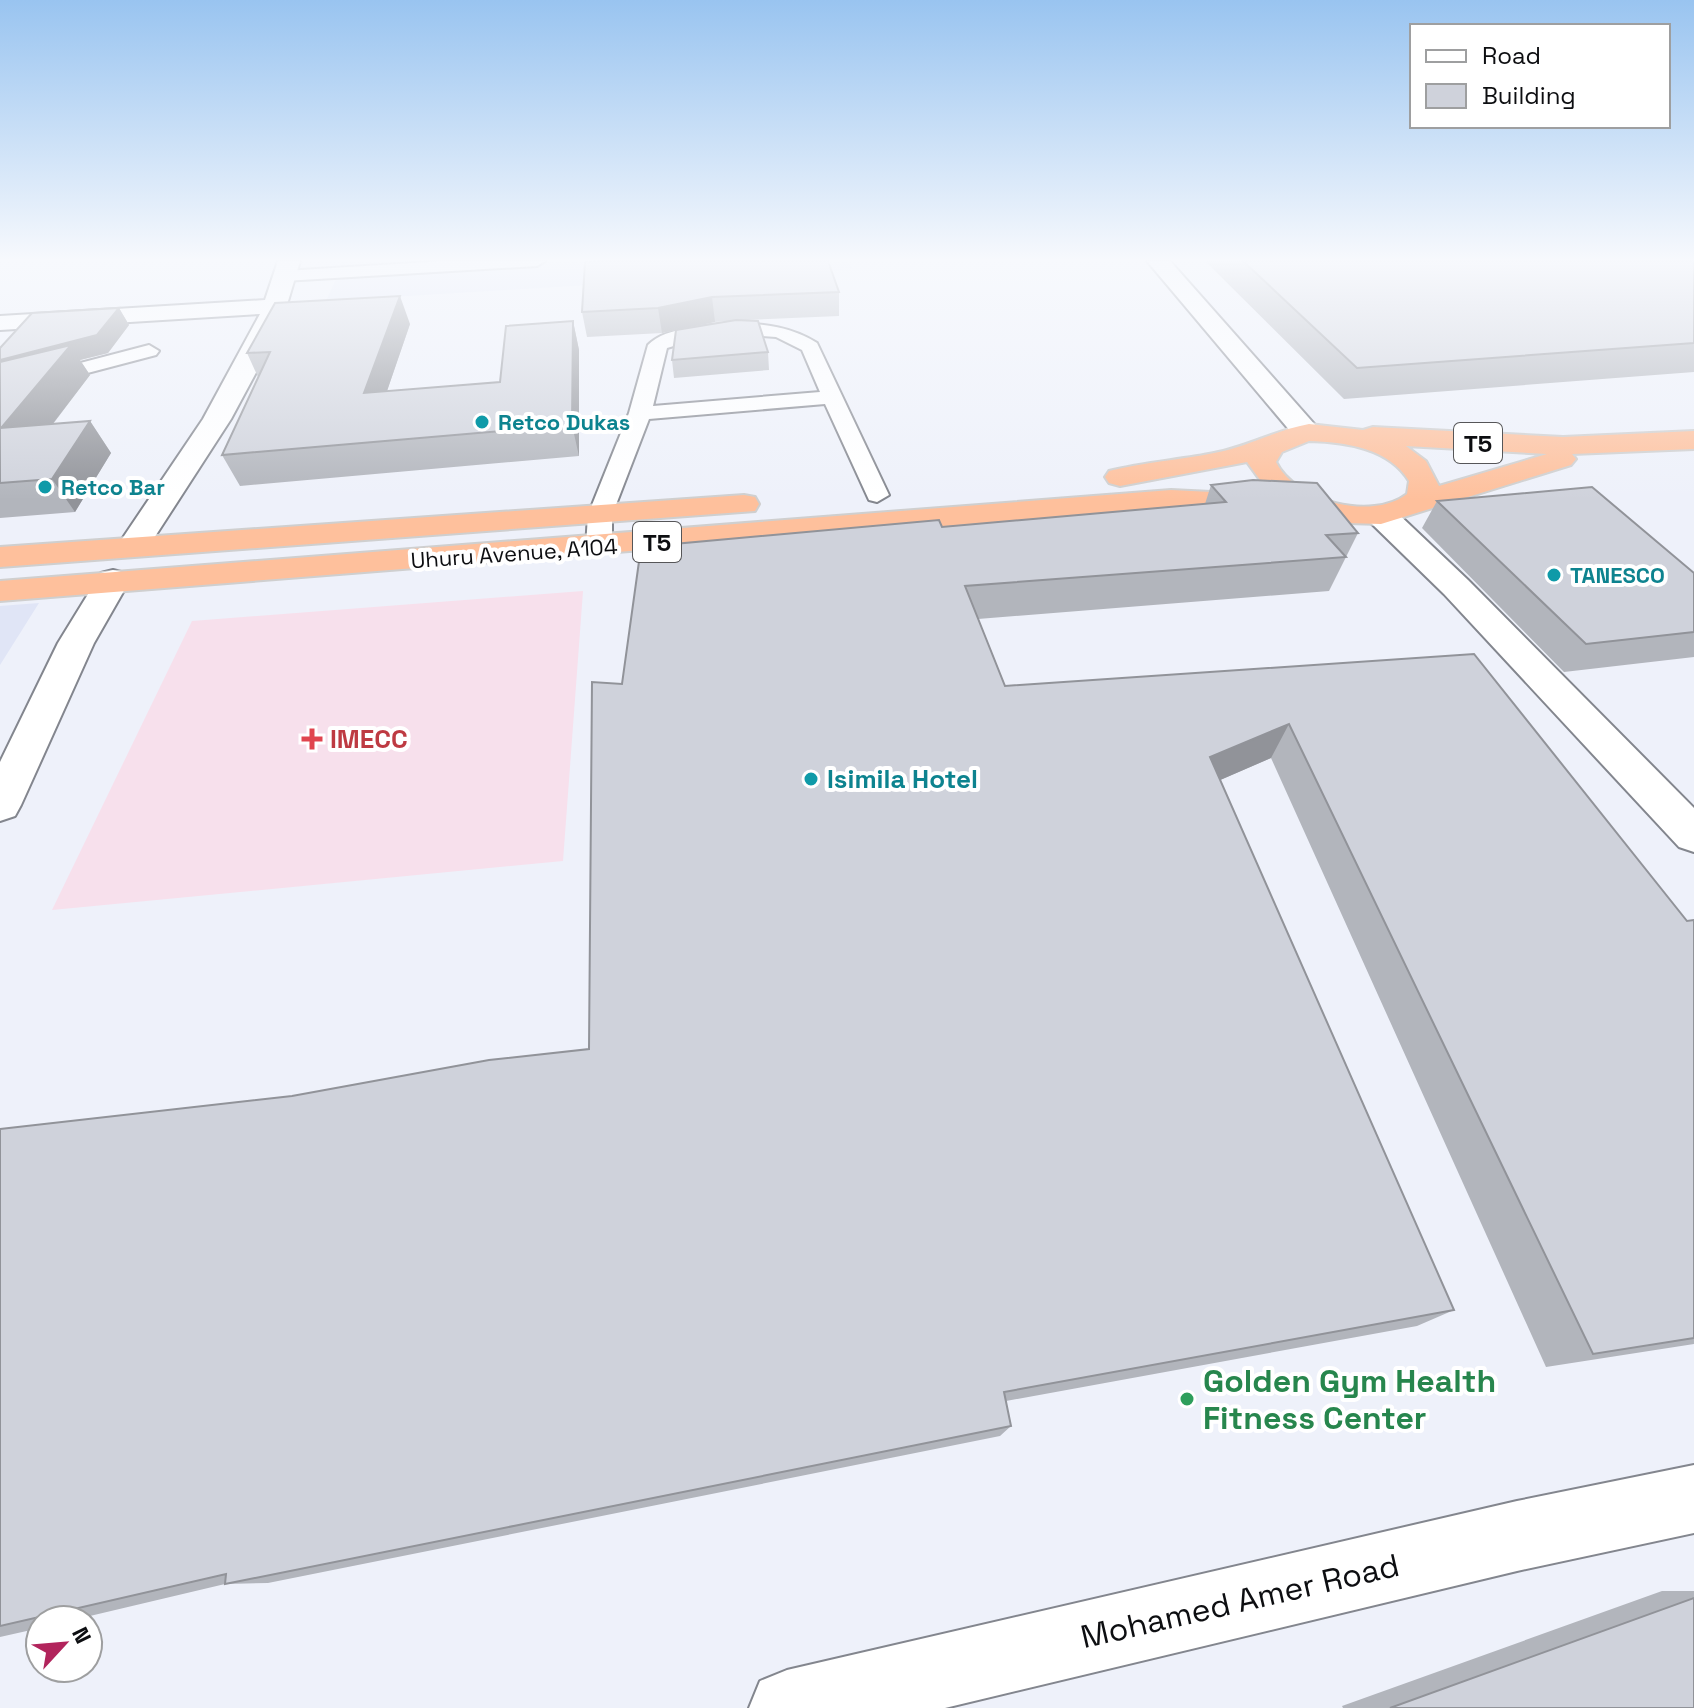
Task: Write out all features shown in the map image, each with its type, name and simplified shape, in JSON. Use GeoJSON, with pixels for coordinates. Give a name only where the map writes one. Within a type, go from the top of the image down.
{"type":"FeatureCollection","features":[{"type":"Feature","properties":{"kind":"highway","name":"T5"},"geometry":{"type":"LineString","coordinates":[[1320,433],[1484,443],[1622,446],[1694,440]]}},
{"type":"Feature","properties":{"kind":"highway","name":"Uhuru Avenue, A104"},"geometry":{"type":"LineString","coordinates":[[0,591],[599,531],[877,495],[1133,476],[1221,461],[1266,447],[1281,437],[1320,433]]}},
{"type":"Feature","properties":{"kind":"highway"},"geometry":{"type":"LineString","coordinates":[[1266,447],[1261,462],[1267,478],[1286,494],[1315,506],[1348,514],[1394,512],[1422,497],[1424,481],[1414,465],[1393,450],[1365,439],[1320,433]]}},
{"type":"Feature","properties":{"kind":"highway","name":"T5"},"geometry":{"type":"LineString","coordinates":[[1394,512],[1520,469],[1622,446]]}},
{"type":"Feature","properties":{"kind":"highway","name":"Uhuru Avenue, A104"},"geometry":{"type":"LineString","coordinates":[[0,557],[134,545],[599,531],[1171,499],[1315,506]]}},
{"type":"Feature","properties":{"kind":"street"},"geometry":{"type":"LineString","coordinates":[[134,545],[217,419],[261,341]]}},
{"type":"Feature","properties":{"kind":"street"},"geometry":{"type":"LineString","coordinates":[[1233,341],[1320,433]]}},
{"type":"Feature","properties":{"kind":"street"},"geometry":{"type":"LineString","coordinates":[[1394,512],[1694,835]]}},
{"type":"Feature","properties":{"kind":"street"},"geometry":{"type":"LineString","coordinates":[[0,805],[76,643],[113,580]]}},
{"type":"Feature","properties":{"kind":"street","name":"Mohamed Amer Road"},"geometry":{"type":"LineString","coordinates":[[787,1708],[1517,1536],[1694,1499]]}},
{"type":"Feature","properties":{"kind":"lane"},"geometry":{"type":"LineString","coordinates":[[599,531],[640,413],[658,345],[676,341]]}},
{"type":"Feature","properties":{"kind":"lane"},"geometry":{"type":"LineString","coordinates":[[804,341],[810,347],[877,495]]}},
{"type":"Feature","properties":{"kind":"lane"},"geometry":{"type":"LineString","coordinates":[[0,390],[149,351]]}},
{"type":"Feature","properties":{"kind":"lane"},"geometry":{"type":"LineString","coordinates":[[640,413],[833,397]]}},
{"type":"Feature","properties":{"kind":"shaded area"},"geometry":{"type":"Polygon","coordinates":[[[583,591],[563,861],[52,910],[192,621],[583,591]]]}},
{"type":"Feature","properties":{"kind":"shaded area"},"geometry":{"type":"Polygon","coordinates":[[[39,603],[0,665],[0,606],[39,603]]]}},
{"type":"Feature","properties":{"kind":"building"},"geometry":{"type":"Polygon","coordinates":[[[7,341],[75,341],[0,360],[0,348],[7,341]]]}},
{"type":"Feature","properties":{"kind":"building"},"geometry":{"type":"Polygon","coordinates":[[[254,341],[383,341],[364,393],[500,382],[504,341],[573,341],[572,425],[222,455],[270,352],[247,353],[254,341]]]}},
{"type":"Feature","properties":{"kind":"building"},"geometry":{"type":"Polygon","coordinates":[[[675,341],[764,341],[768,352],[672,360],[675,341]]]}},
{"type":"Feature","properties":{"kind":"building"},"geometry":{"type":"Polygon","coordinates":[[[1328,341],[1694,341],[1694,343],[1357,368],[1328,341]]]}},
{"type":"Feature","properties":{"kind":"building"},"geometry":{"type":"Polygon","coordinates":[[[71,345],[1,428],[90,421],[52,479],[0,483],[0,362],[71,345]]]}},
{"type":"Feature","properties":{"kind":"building"},"geometry":{"type":"Polygon","coordinates":[[[1253,480],[1317,483],[1358,533],[1326,535],[1346,557],[965,586],[1005,686],[1474,654],[1687,921],[1694,920],[1694,1338],[1593,1354],[1289,724],[1210,757],[1454,1310],[1004,1392],[1011,1426],[225,1584],[226,1574],[96,1604],[24,1604],[24,1620],[0,1626],[0,1129],[292,1096],[489,1060],[589,1049],[592,682],[622,684],[641,547],[939,520],[942,527],[1226,502],[1211,485],[1253,480]]]}},
{"type":"Feature","properties":{"kind":"building","name":"TANESCO"},"geometry":{"type":"Polygon","coordinates":[[[1592,487],[1694,573],[1694,632],[1586,644],[1437,501],[1592,487]]]}},
{"type":"Feature","properties":{"kind":"building"},"geometry":{"type":"Polygon","coordinates":[[[1694,1598],[1694,1708],[1390,1708],[1694,1598]]]}},
{"type":"Feature","properties":{"kind":"place","name":"Retco Dukas"},"geometry":{"type":"Point","coordinates":[482,422]}},
{"type":"Feature","properties":{"kind":"place","name":"Retco Bar"},"geometry":{"type":"Point","coordinates":[45,487]}},
{"type":"Feature","properties":{"kind":"place","name":"TANESCO"},"geometry":{"type":"Point","coordinates":[1554,575]}},
{"type":"Feature","properties":{"kind":"place","name":"IMECC"},"geometry":{"type":"Point","coordinates":[312,739]}},
{"type":"Feature","properties":{"kind":"place","name":"Isimila Hotel"},"geometry":{"type":"Point","coordinates":[811,779]}},
{"type":"Feature","properties":{"kind":"place","name":"Golden Gym Health Fitness Center"},"geometry":{"type":"Point","coordinates":[1187,1399]}}]}
